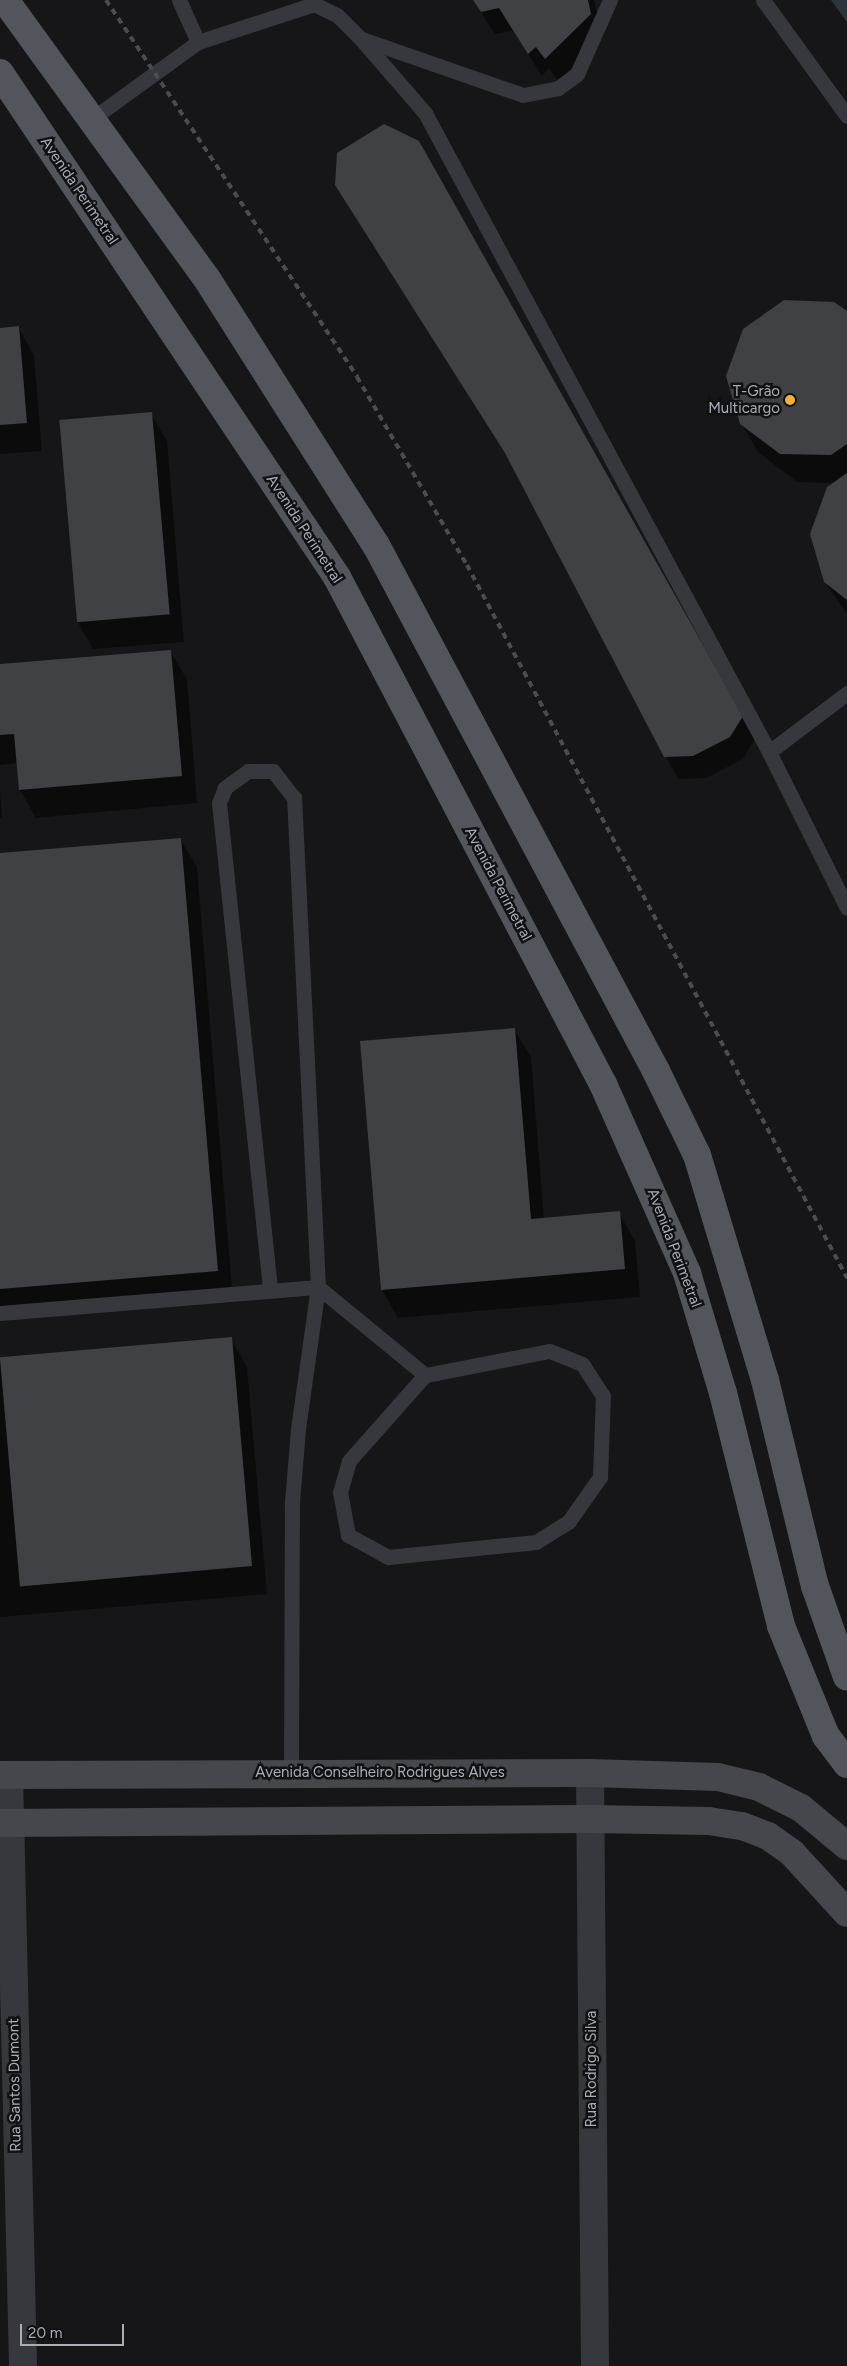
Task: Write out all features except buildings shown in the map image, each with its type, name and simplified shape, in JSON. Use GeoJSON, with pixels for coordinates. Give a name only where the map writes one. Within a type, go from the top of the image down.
{"type":"FeatureCollection","features":[{"type":"Feature","properties":{"kind":"main road"},"geometry":{"type":"LineString","coordinates":[[5,0],[93,118],[207,279],[376,545],[646,1053],[697,1155],[765,1380],[815,1586],[847,1677]]}},
{"type":"Feature","properties":{"kind":"main road","name":"Avenida Perimetral"},"geometry":{"type":"LineString","coordinates":[[0,73],[337,577],[603,1084],[687,1273],[723,1393],[782,1626],[826,1736],[847,1764]]}},
{"type":"Feature","properties":{"kind":"street","name":"Avenida Conselheiro Rodrigues Alves"},"geometry":{"type":"LineString","coordinates":[[4,1774],[590,1773],[718,1777],[759,1787],[800,1808],[847,1846]]}},
{"type":"Feature","properties":{"kind":"street","name":"Rua Rodrigo Silva"},"geometry":{"type":"LineString","coordinates":[[590,1773],[595,2366]]}},
{"type":"Feature","properties":{"kind":"street","name":"Rua Santos Dumont"},"geometry":{"type":"LineString","coordinates":[[4,1774],[22,2366]]}},
{"type":"Feature","properties":{"kind":"street"},"geometry":{"type":"LineString","coordinates":[[4,1823],[590,1819],[708,1821],[742,1826],[768,1836],[792,1852],[847,1913]]}},
{"type":"Feature","properties":{"kind":"lane"},"geometry":{"type":"LineString","coordinates":[[179,0],[198,42]]}},
{"type":"Feature","properties":{"kind":"lane"},"geometry":{"type":"LineString","coordinates":[[361,39],[523,95],[558,88],[578,74],[610,0]]}},
{"type":"Feature","properties":{"kind":"lane"},"geometry":{"type":"LineString","coordinates":[[764,0],[847,116]]}},
{"type":"Feature","properties":{"kind":"lane"},"geometry":{"type":"LineString","coordinates":[[93,118],[198,42],[312,2],[337,15],[361,39],[425,112],[769,752],[847,908]]}},
{"type":"Feature","properties":{"kind":"lane"},"geometry":{"type":"LineString","coordinates":[[769,752],[847,693]]}},
{"type":"Feature","properties":{"kind":"lane"},"geometry":{"type":"LineString","coordinates":[[270,1290],[219,803],[225,788],[248,771],[273,771],[294,798],[318,1287],[298,1429],[292,1502],[291,1774]]}},
{"type":"Feature","properties":{"kind":"lane"},"geometry":{"type":"LineString","coordinates":[[0,1313],[318,1287],[425,1376]]}},
{"type":"Feature","properties":{"kind":"lane"},"geometry":{"type":"LineString","coordinates":[[549,1351],[582,1364],[603,1396],[600,1477],[569,1521],[536,1542],[388,1556],[348,1535],[340,1492],[349,1462],[425,1376],[549,1351]]}},
{"type":"Feature","properties":{"kind":"shaded area"},"geometry":{"type":"Polygon","coordinates":[[[831,0],[847,0],[847,22],[831,0]]]}},
{"type":"Feature","properties":{"kind":"railway"},"geometry":{"type":"LineString","coordinates":[[106,0],[357,377],[467,565],[847,1278]]}},
{"type":"Feature","properties":{"kind":"place","name":"T-Grão Multicargo"},"geometry":{"type":"Point","coordinates":[790,400]}}]}
